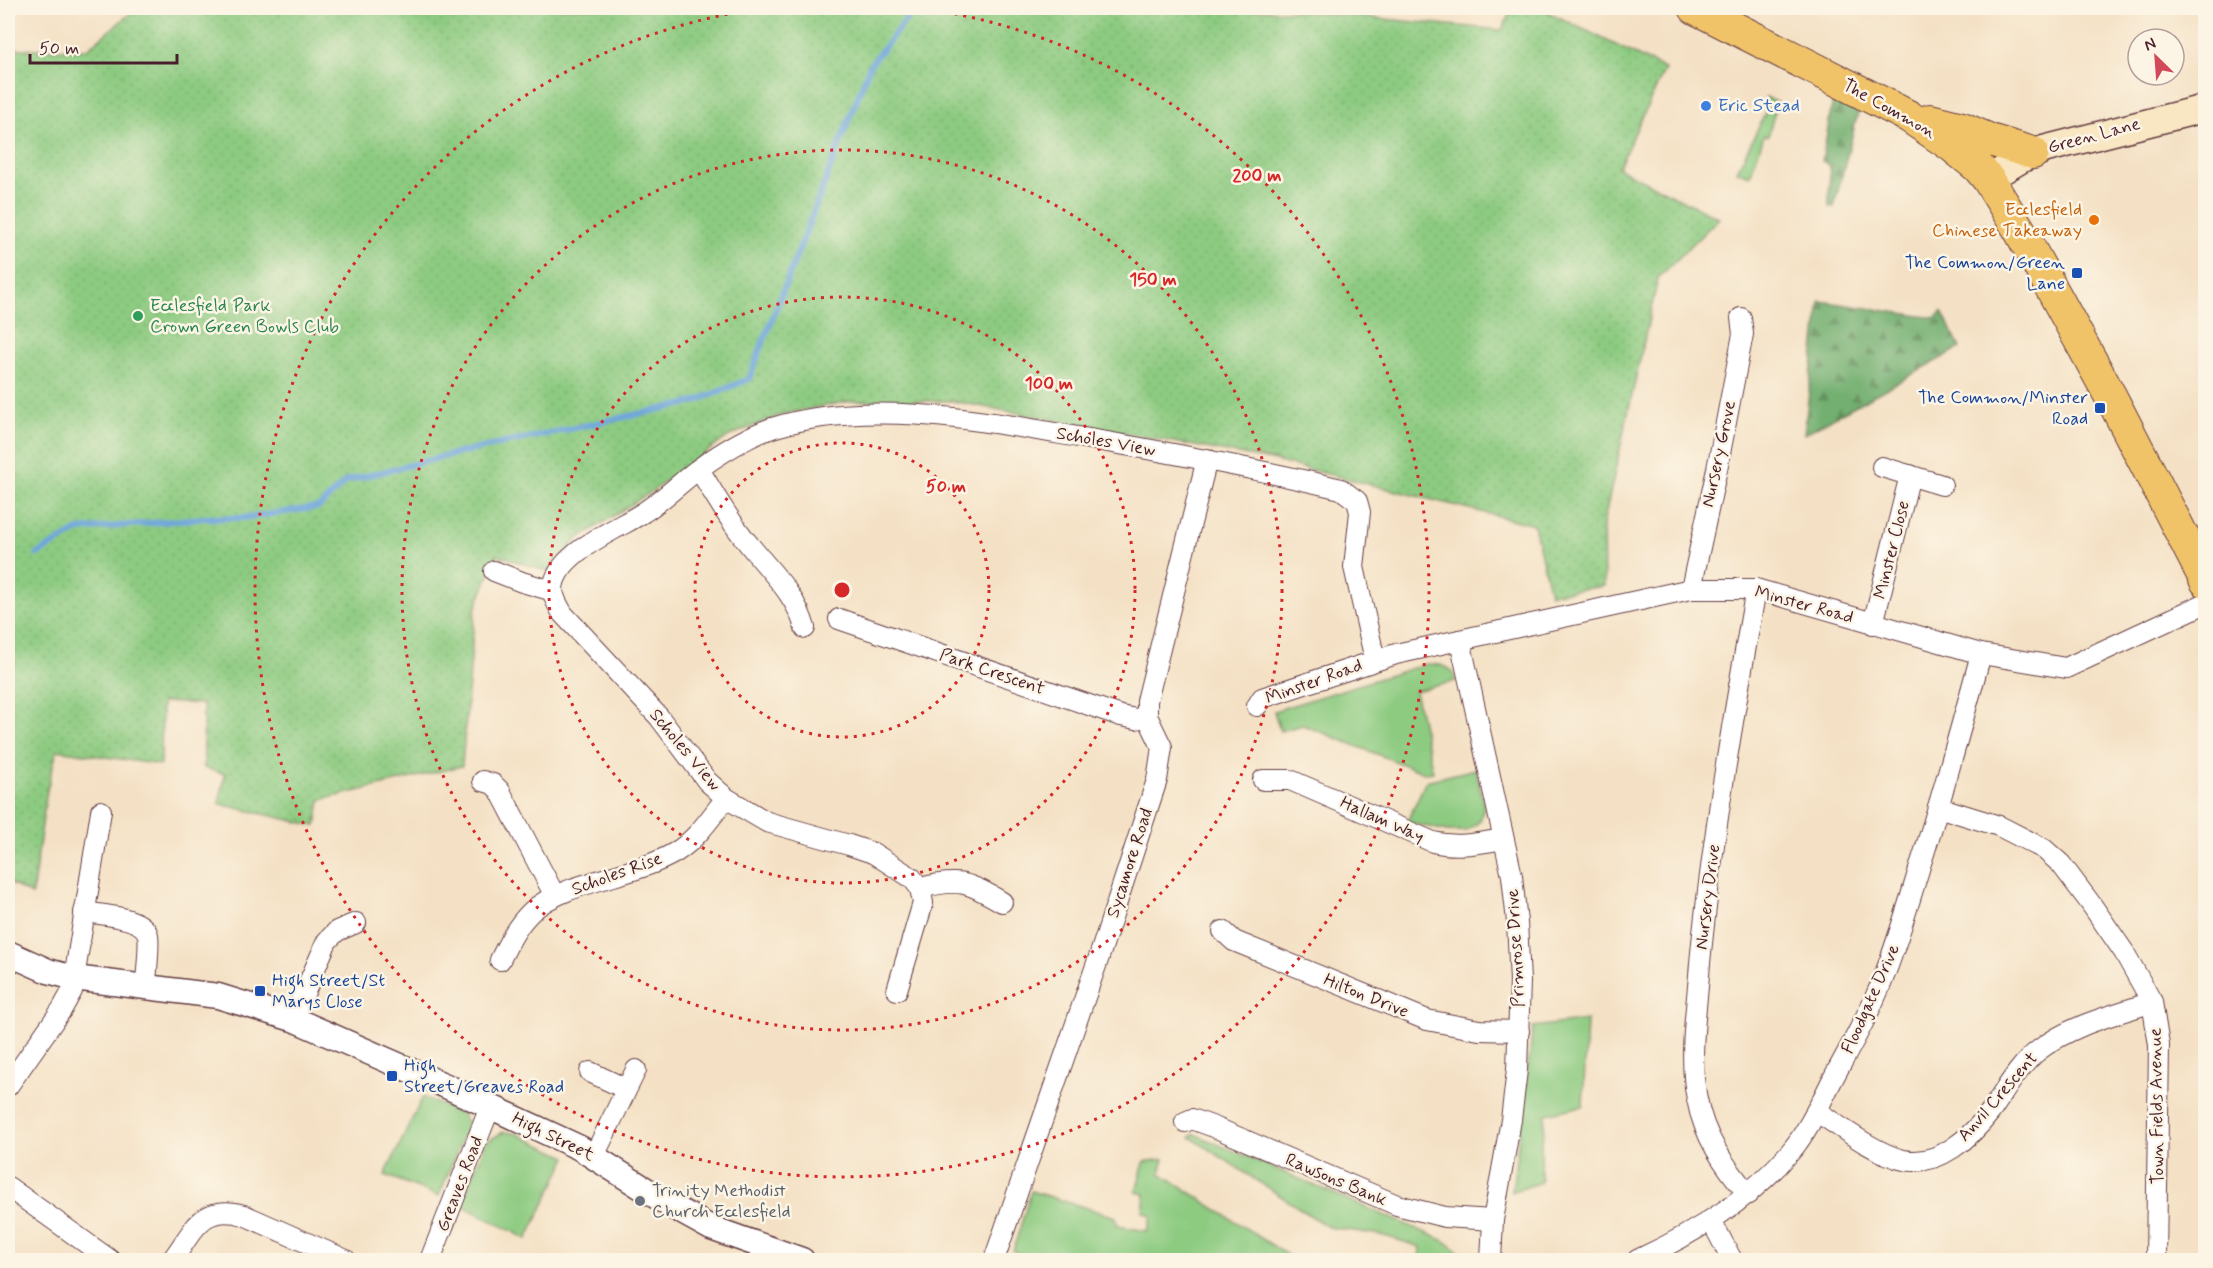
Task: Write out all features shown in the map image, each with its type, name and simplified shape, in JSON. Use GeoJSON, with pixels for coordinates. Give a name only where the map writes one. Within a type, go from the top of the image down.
{"type":"FeatureCollection","features":[{"type":"Feature","properties":{"kind":"main road","name":"The Common"},"geometry":{"type":"LineString","coordinates":[[1695,8],[1908,116],[1967,156],[1988,179],[2020,231],[2112,399],[2205,581]]}},
{"type":"Feature","properties":{"kind":"main road","name":"Green Lane"},"geometry":{"type":"LineString","coordinates":[[1988,179],[2033,153],[2205,108]]}},
{"type":"Feature","properties":{"kind":"main road"},"geometry":{"type":"LineString","coordinates":[[1908,116],[1962,128],[1990,140],[2033,153]]}},
{"type":"Feature","properties":{"kind":"street","name":"Nursery Grove"},"geometry":{"type":"LineString","coordinates":[[1691,590],[1743,334],[1741,318]]}},
{"type":"Feature","properties":{"kind":"street","name":"Scholes View"},"geometry":{"type":"LineString","coordinates":[[920,888],[912,878],[873,854],[767,822],[726,798],[707,781],[659,717],[563,614],[553,591],[560,570],[579,550],[645,512],[699,469],[745,441],[770,429],[824,418],[888,414],[947,417],[1009,425],[1207,459],[1341,489],[1357,501],[1360,512],[1354,567],[1375,660]]}},
{"type":"Feature","properties":{"kind":"street"},"geometry":{"type":"LineString","coordinates":[[1147,716],[1147,701],[1207,459]]}},
{"type":"Feature","properties":{"kind":"street","name":"Minster Close"},"geometry":{"type":"LineString","coordinates":[[1882,467],[1942,485]]}},
{"type":"Feature","properties":{"kind":"street"},"geometry":{"type":"LineString","coordinates":[[699,469],[735,526],[790,594],[801,612],[805,628]]}},
{"type":"Feature","properties":{"kind":"street","name":"Minster Close"},"geometry":{"type":"LineString","coordinates":[[1873,624],[1910,476]]}},
{"type":"Feature","properties":{"kind":"street"},"geometry":{"type":"LineString","coordinates":[[494,571],[553,591]]}},
{"type":"Feature","properties":{"kind":"street","name":"Minster Road"},"geometry":{"type":"LineString","coordinates":[[1257,706],[1262,698],[1375,660],[1691,590],[1755,589],[1981,654],[2066,668],[2205,603]]}},
{"type":"Feature","properties":{"kind":"street","name":"Nursery Drive"},"geometry":{"type":"LineString","coordinates":[[1748,1194],[1726,1167],[1710,1142],[1696,1098],[1694,1072],[1695,1022],[1707,902],[1719,807],[1755,589]]}},
{"type":"Feature","properties":{"kind":"street","name":"Park Crescent"},"geometry":{"type":"LineString","coordinates":[[839,619],[1121,716],[1136,718],[1147,716]]}},
{"type":"Feature","properties":{"kind":"street","name":"Primrose Drive"},"geometry":{"type":"LineString","coordinates":[[1460,640],[1512,876],[1520,981],[1519,1031],[1511,1120],[1493,1220],[1491,1260]]}},
{"type":"Feature","properties":{"kind":"street","name":"Floodgate Drive"},"geometry":{"type":"LineString","coordinates":[[1637,1260],[1665,1248],[1748,1194],[1792,1150],[1816,1111],[1883,980],[1902,927],[1981,654]]}},
{"type":"Feature","properties":{"kind":"street","name":"Sycamore Road"},"geometry":{"type":"LineString","coordinates":[[994,1260],[1099,957],[1157,780],[1162,747],[1147,716]]}},
{"type":"Feature","properties":{"kind":"street","name":"Hallam Way"},"geometry":{"type":"LineString","coordinates":[[1263,780],[1290,780],[1446,846],[1504,839]]}},
{"type":"Feature","properties":{"kind":"street","name":"Scholes Rise"},"geometry":{"type":"LineString","coordinates":[[483,781],[493,784],[500,791],[555,896]]}},
{"type":"Feature","properties":{"kind":"street","name":"Scholes Rise"},"geometry":{"type":"LineString","coordinates":[[500,960],[514,932],[531,911],[555,896],[650,866],[678,851],[694,837],[726,798]]}},
{"type":"Feature","properties":{"kind":"street","name":"Town Fields Avenue"},"geometry":{"type":"LineString","coordinates":[[1938,807],[1999,826],[2044,849],[2061,864],[2124,952],[2152,1002],[2160,1046],[2156,1260]]}},
{"type":"Feature","properties":{"kind":"street"},"geometry":{"type":"LineString","coordinates":[[8,1086],[81,979],[84,912],[101,812]]}},
{"type":"Feature","properties":{"kind":"street"},"geometry":{"type":"LineString","coordinates":[[897,990],[923,903],[920,888],[945,882],[965,883],[1002,902]]}},
{"type":"Feature","properties":{"kind":"street"},"geometry":{"type":"LineString","coordinates":[[84,912],[135,921],[144,927],[148,935],[146,986]]}},
{"type":"Feature","properties":{"kind":"street"},"geometry":{"type":"LineString","coordinates":[[293,1019],[327,941],[337,931],[356,923]]}},
{"type":"Feature","properties":{"kind":"street","name":"Hilton Drive"},"geometry":{"type":"LineString","coordinates":[[1223,931],[1234,941],[1390,1007],[1427,1020],[1479,1030],[1519,1031]]}},
{"type":"Feature","properties":{"kind":"street","name":"High Street"},"geometry":{"type":"LineString","coordinates":[[8,953],[48,971],[81,979],[218,996],[293,1019],[594,1156],[673,1208],[711,1228],[802,1260]]}},
{"type":"Feature","properties":{"kind":"street","name":"Anvil Crescent"},"geometry":{"type":"LineString","coordinates":[[1816,1111],[1893,1157],[1918,1161],[1935,1158],[1969,1136],[1986,1118],[2036,1051],[2057,1037],[2086,1024],[2152,1002]]}},
{"type":"Feature","properties":{"kind":"street"},"geometry":{"type":"LineString","coordinates":[[594,1156],[636,1070]]}},
{"type":"Feature","properties":{"kind":"street"},"geometry":{"type":"LineString","coordinates":[[590,1072],[626,1089]]}},
{"type":"Feature","properties":{"kind":"street","name":"Greaves Road"},"geometry":{"type":"LineString","coordinates":[[430,1260],[490,1107]]}},
{"type":"Feature","properties":{"kind":"street","name":"Rawsons Bank"},"geometry":{"type":"LineString","coordinates":[[1185,1122],[1192,1119],[1214,1126],[1397,1205],[1445,1217],[1493,1220]]}},
{"type":"Feature","properties":{"kind":"street"},"geometry":{"type":"LineString","coordinates":[[8,1187],[110,1260]]}},
{"type":"Feature","properties":{"kind":"street"},"geometry":{"type":"LineString","coordinates":[[172,1260],[207,1216],[216,1211],[228,1210],[346,1260]]}},
{"type":"Feature","properties":{"kind":"street"},"geometry":{"type":"LineString","coordinates":[[1711,1220],[1732,1260]]}},
{"type":"Feature","properties":{"kind":"green space"},"geometry":{"type":"Polygon","coordinates":[[[137,8],[1158,8],[1298,11],[1502,30],[1512,8],[1540,8],[1665,69],[1618,168],[1719,218],[1658,278],[1603,525],[1604,586],[1550,594],[1534,525],[1271,460],[952,401],[851,401],[783,414],[729,436],[648,494],[579,538],[546,571],[497,555],[475,610],[462,766],[320,800],[316,826],[219,804],[225,774],[204,768],[203,704],[162,702],[161,765],[57,750],[47,790],[32,895],[8,882],[8,49],[87,49],[137,8]]]}},
{"type":"Feature","properties":{"kind":"green space"},"geometry":{"type":"Polygon","coordinates":[[[1766,97],[1777,103],[1768,137],[1764,135],[1750,176],[1737,171],[1765,114],[1766,97]]]}},
{"type":"Feature","properties":{"kind":"green space"},"geometry":{"type":"Polygon","coordinates":[[[1833,100],[1858,113],[1834,207],[1829,206],[1830,165],[1822,161],[1833,100]]]}},
{"type":"Feature","properties":{"kind":"green space"},"geometry":{"type":"Polygon","coordinates":[[[1820,301],[1934,318],[1942,312],[1960,348],[1804,434],[1820,301]]]}},
{"type":"Feature","properties":{"kind":"green space"},"geometry":{"type":"Polygon","coordinates":[[[1426,664],[1441,665],[1451,670],[1456,681],[1415,691],[1433,772],[1425,773],[1303,725],[1280,731],[1274,711],[1426,664]]]}},
{"type":"Feature","properties":{"kind":"green space"},"geometry":{"type":"Polygon","coordinates":[[[1476,769],[1484,807],[1480,821],[1466,831],[1447,831],[1407,822],[1426,781],[1476,769]]]}},
{"type":"Feature","properties":{"kind":"green space"},"geometry":{"type":"Polygon","coordinates":[[[1587,1020],[1583,1106],[1546,1114],[1541,1148],[1541,1182],[1512,1192],[1533,1027],[1587,1020]]]}},
{"type":"Feature","properties":{"kind":"green space"},"geometry":{"type":"Polygon","coordinates":[[[423,1097],[462,1114],[468,1124],[439,1196],[385,1175],[423,1097]]]}},
{"type":"Feature","properties":{"kind":"green space"},"geometry":{"type":"Polygon","coordinates":[[[503,1132],[515,1133],[567,1157],[527,1239],[461,1205],[486,1142],[503,1132]]]}},
{"type":"Feature","properties":{"kind":"green space"},"geometry":{"type":"Polygon","coordinates":[[[1194,1134],[1445,1241],[1466,1260],[1418,1260],[1421,1247],[1381,1235],[1328,1227],[1190,1137],[1194,1134]]]}},
{"type":"Feature","properties":{"kind":"green space"},"geometry":{"type":"Polygon","coordinates":[[[1164,1159],[1160,1173],[1295,1260],[1036,1260],[1013,1251],[1031,1191],[1116,1217],[1118,1226],[1147,1231],[1152,1216],[1143,1212],[1145,1194],[1136,1192],[1144,1162],[1164,1159]]]}},
{"type":"Feature","properties":{"kind":"waterway"},"geometry":{"type":"LineString","coordinates":[[37,554],[78,530],[202,518],[243,518],[319,507],[346,481],[454,454],[694,402],[749,379],[870,65],[912,12],[1006,8]]}},
{"type":"Feature","properties":{"kind":"place","name":"Eric Stead"},"geometry":{"type":"Point","coordinates":[1706,106]}},
{"type":"Feature","properties":{"kind":"place","name":"Ecclesfield Chinese Takeaway"},"geometry":{"type":"Point","coordinates":[2094,220]}},
{"type":"Feature","properties":{"kind":"place","name":"The Common/Green Lane"},"geometry":{"type":"Point","coordinates":[2077,273]}},
{"type":"Feature","properties":{"kind":"place","name":"Ecclesfield Park Crown Green Bowls Club"},"geometry":{"type":"Point","coordinates":[138,316]}},
{"type":"Feature","properties":{"kind":"place","name":"The Common/Minster Road"},"geometry":{"type":"Point","coordinates":[2100,408]}},
{"type":"Feature","properties":{"kind":"place","name":"High Street/St Marys Close"},"geometry":{"type":"Point","coordinates":[260,991]}},
{"type":"Feature","properties":{"kind":"place","name":"High Street/Greaves Road"},"geometry":{"type":"Point","coordinates":[392,1076]}},
{"type":"Feature","properties":{"kind":"place","name":"Trinity Methodist Church Ecclesfield"},"geometry":{"type":"Point","coordinates":[640,1201]}}]}
